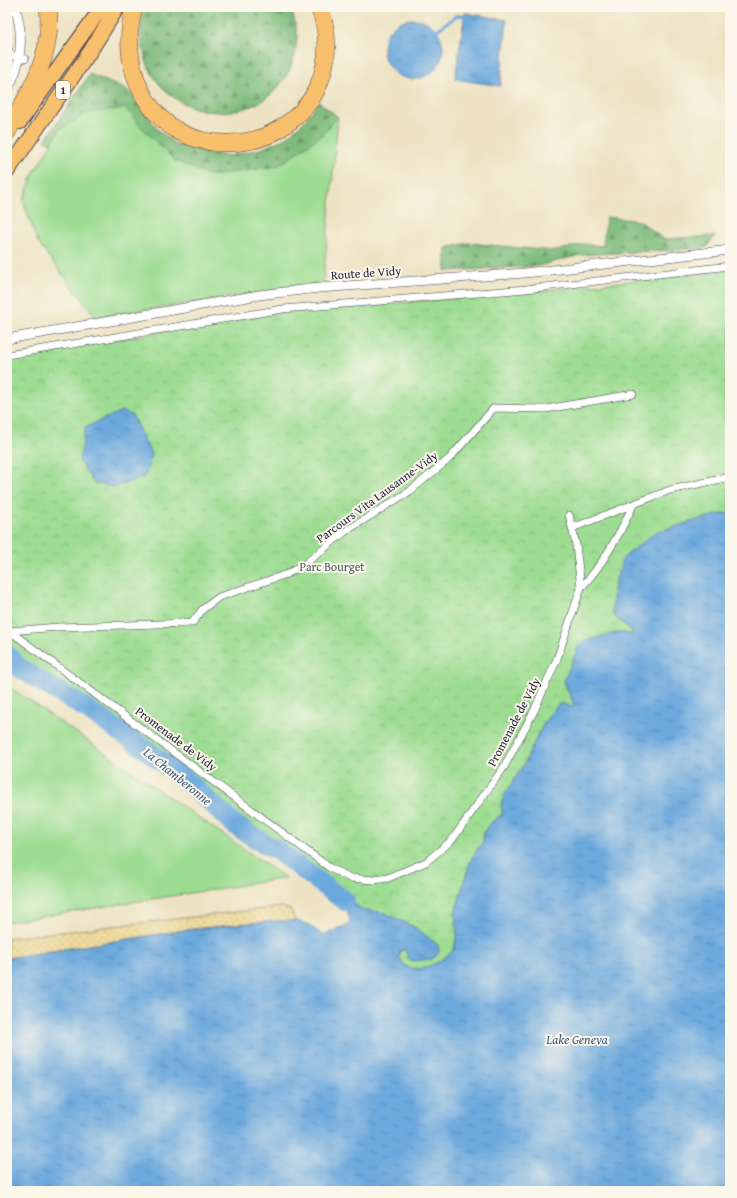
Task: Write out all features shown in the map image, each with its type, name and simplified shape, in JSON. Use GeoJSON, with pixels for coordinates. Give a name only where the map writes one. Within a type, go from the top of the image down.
{"type":"FeatureCollection","features":[{"type":"Feature","properties":{"kind":"highway"},"geometry":{"type":"LineString","coordinates":[[7,132],[33,85],[44,58],[48,34],[48,7]]}},
{"type":"Feature","properties":{"kind":"highway"},"geometry":{"type":"LineString","coordinates":[[134,7],[129,31],[130,56],[135,79],[145,99],[163,120],[179,132],[206,141],[224,144],[250,141],[273,133],[293,119],[309,102],[321,77],[326,57],[325,26],[319,7]]}},
{"type":"Feature","properties":{"kind":"main road","name":"1"},"geometry":{"type":"LineString","coordinates":[[7,140],[102,7]]}},
{"type":"Feature","properties":{"kind":"main road","name":"1"},"geometry":{"type":"LineString","coordinates":[[7,172],[118,7]]}},
{"type":"Feature","properties":{"kind":"street"},"geometry":{"type":"LineString","coordinates":[[7,90],[22,58],[22,36],[14,7]]}},
{"type":"Feature","properties":{"kind":"street"},"geometry":{"type":"LineString","coordinates":[[7,45],[10,55],[22,58]]}},
{"type":"Feature","properties":{"kind":"street","name":"Route de Vidy"},"geometry":{"type":"LineString","coordinates":[[7,339],[259,295],[319,288],[525,273],[730,250]]}},
{"type":"Feature","properties":{"kind":"street"},"geometry":{"type":"LineString","coordinates":[[7,355],[283,309],[526,289],[730,266]]}},
{"type":"Feature","properties":{"kind":"street","name":"Parcours Vita Lausanne-Vidy"},"geometry":{"type":"LineString","coordinates":[[9,630],[192,622],[203,610],[219,597],[287,574],[306,563],[346,531],[410,491],[449,459],[494,408],[546,409],[633,394]]}},
{"type":"Feature","properties":{"kind":"street"},"geometry":{"type":"LineString","coordinates":[[572,528],[670,490],[730,477]]}},
{"type":"Feature","properties":{"kind":"street","name":"Promenade de Vidy"},"geometry":{"type":"LineString","coordinates":[[9,630],[330,868],[350,878],[374,880],[388,878],[426,862],[452,840],[504,767],[534,711],[557,659],[581,588],[591,577],[617,540],[633,505]]}},
{"type":"Feature","properties":{"kind":"street","name":"Promenade de Vidy"},"geometry":{"type":"LineString","coordinates":[[568,515],[576,545],[581,588]]}},
{"type":"Feature","properties":{"kind":"green space"},"geometry":{"type":"Polygon","coordinates":[[[143,7],[291,7],[297,37],[288,73],[268,97],[240,110],[210,111],[181,102],[157,81],[143,50],[143,7]]]}},
{"type":"Feature","properties":{"kind":"green space"},"geometry":{"type":"Polygon","coordinates":[[[90,74],[129,91],[157,129],[174,143],[201,151],[228,156],[261,149],[286,138],[305,121],[319,102],[338,117],[321,136],[278,166],[210,176],[175,162],[125,108],[60,129],[51,143],[45,140],[90,74]]]}},
{"type":"Feature","properties":{"kind":"green space"},"geometry":{"type":"Polygon","coordinates":[[[125,108],[145,131],[175,161],[210,176],[278,166],[321,136],[338,117],[323,283],[96,317],[38,243],[23,201],[34,172],[60,129],[87,113],[125,108]]]}},
{"type":"Feature","properties":{"kind":"green space"},"geometry":{"type":"Polygon","coordinates":[[[606,217],[640,221],[663,239],[715,236],[706,248],[580,255],[538,266],[446,271],[446,248],[468,243],[556,251],[584,244],[603,246],[606,217]]]}},
{"type":"Feature","properties":{"kind":"green space","name":"Parc Bourget"},"geometry":{"type":"Polygon","coordinates":[[[730,270],[730,513],[715,515],[656,532],[615,617],[633,631],[632,635],[620,632],[564,681],[574,705],[573,708],[561,703],[556,707],[538,734],[503,813],[491,823],[484,832],[483,843],[476,851],[470,862],[455,913],[457,933],[454,950],[432,965],[425,968],[413,969],[407,967],[399,957],[401,950],[405,950],[407,954],[416,928],[385,913],[363,910],[350,901],[345,901],[278,851],[235,825],[186,780],[145,749],[88,710],[19,667],[7,655],[7,358],[267,314],[527,292],[730,270]]]}},
{"type":"Feature","properties":{"kind":"green space"},"geometry":{"type":"Polygon","coordinates":[[[7,685],[286,878],[7,922],[7,685]]]}},
{"type":"Feature","properties":{"kind":"sand"},"geometry":{"type":"Polygon","coordinates":[[[282,907],[291,910],[295,921],[245,923],[185,930],[7,958],[7,938],[282,907]]]}},
{"type":"Feature","properties":{"kind":"water"},"geometry":{"type":"Polygon","coordinates":[[[465,13],[507,20],[500,86],[455,79],[465,13]]]}},
{"type":"Feature","properties":{"kind":"water"},"geometry":{"type":"Polygon","coordinates":[[[413,19],[430,24],[438,32],[443,49],[438,66],[430,74],[413,79],[396,74],[388,66],[383,49],[388,32],[396,24],[413,19]]]}},
{"type":"Feature","properties":{"kind":"water"},"geometry":{"type":"Polygon","coordinates":[[[122,411],[132,415],[152,456],[144,477],[115,487],[94,483],[79,461],[86,427],[122,411]]]}},
{"type":"Feature","properties":{"kind":"water","name":"Lake Geneva"},"geometry":{"type":"Polygon","coordinates":[[[730,513],[730,1191],[7,1191],[7,958],[185,930],[272,921],[295,921],[308,924],[322,935],[348,925],[350,921],[345,901],[350,901],[363,910],[385,913],[416,928],[438,945],[439,952],[433,959],[412,961],[408,958],[405,950],[401,950],[399,957],[407,967],[413,969],[425,968],[444,958],[454,950],[457,933],[455,913],[470,862],[476,851],[483,843],[484,832],[491,823],[503,814],[501,806],[507,790],[523,766],[549,716],[561,703],[572,707],[574,705],[564,681],[579,645],[584,641],[620,632],[632,635],[632,631],[615,617],[612,611],[614,586],[623,558],[656,532],[715,515],[730,513]]]}},
{"type":"Feature","properties":{"kind":"waterway"},"geometry":{"type":"LineString","coordinates":[[437,30],[456,16],[464,15]]}},
{"type":"Feature","properties":{"kind":"waterway","name":"La Chamberonne"},"geometry":{"type":"LineString","coordinates":[[7,655],[18,667],[88,710],[145,749],[186,780],[235,825],[278,851],[345,901]]}}]}
